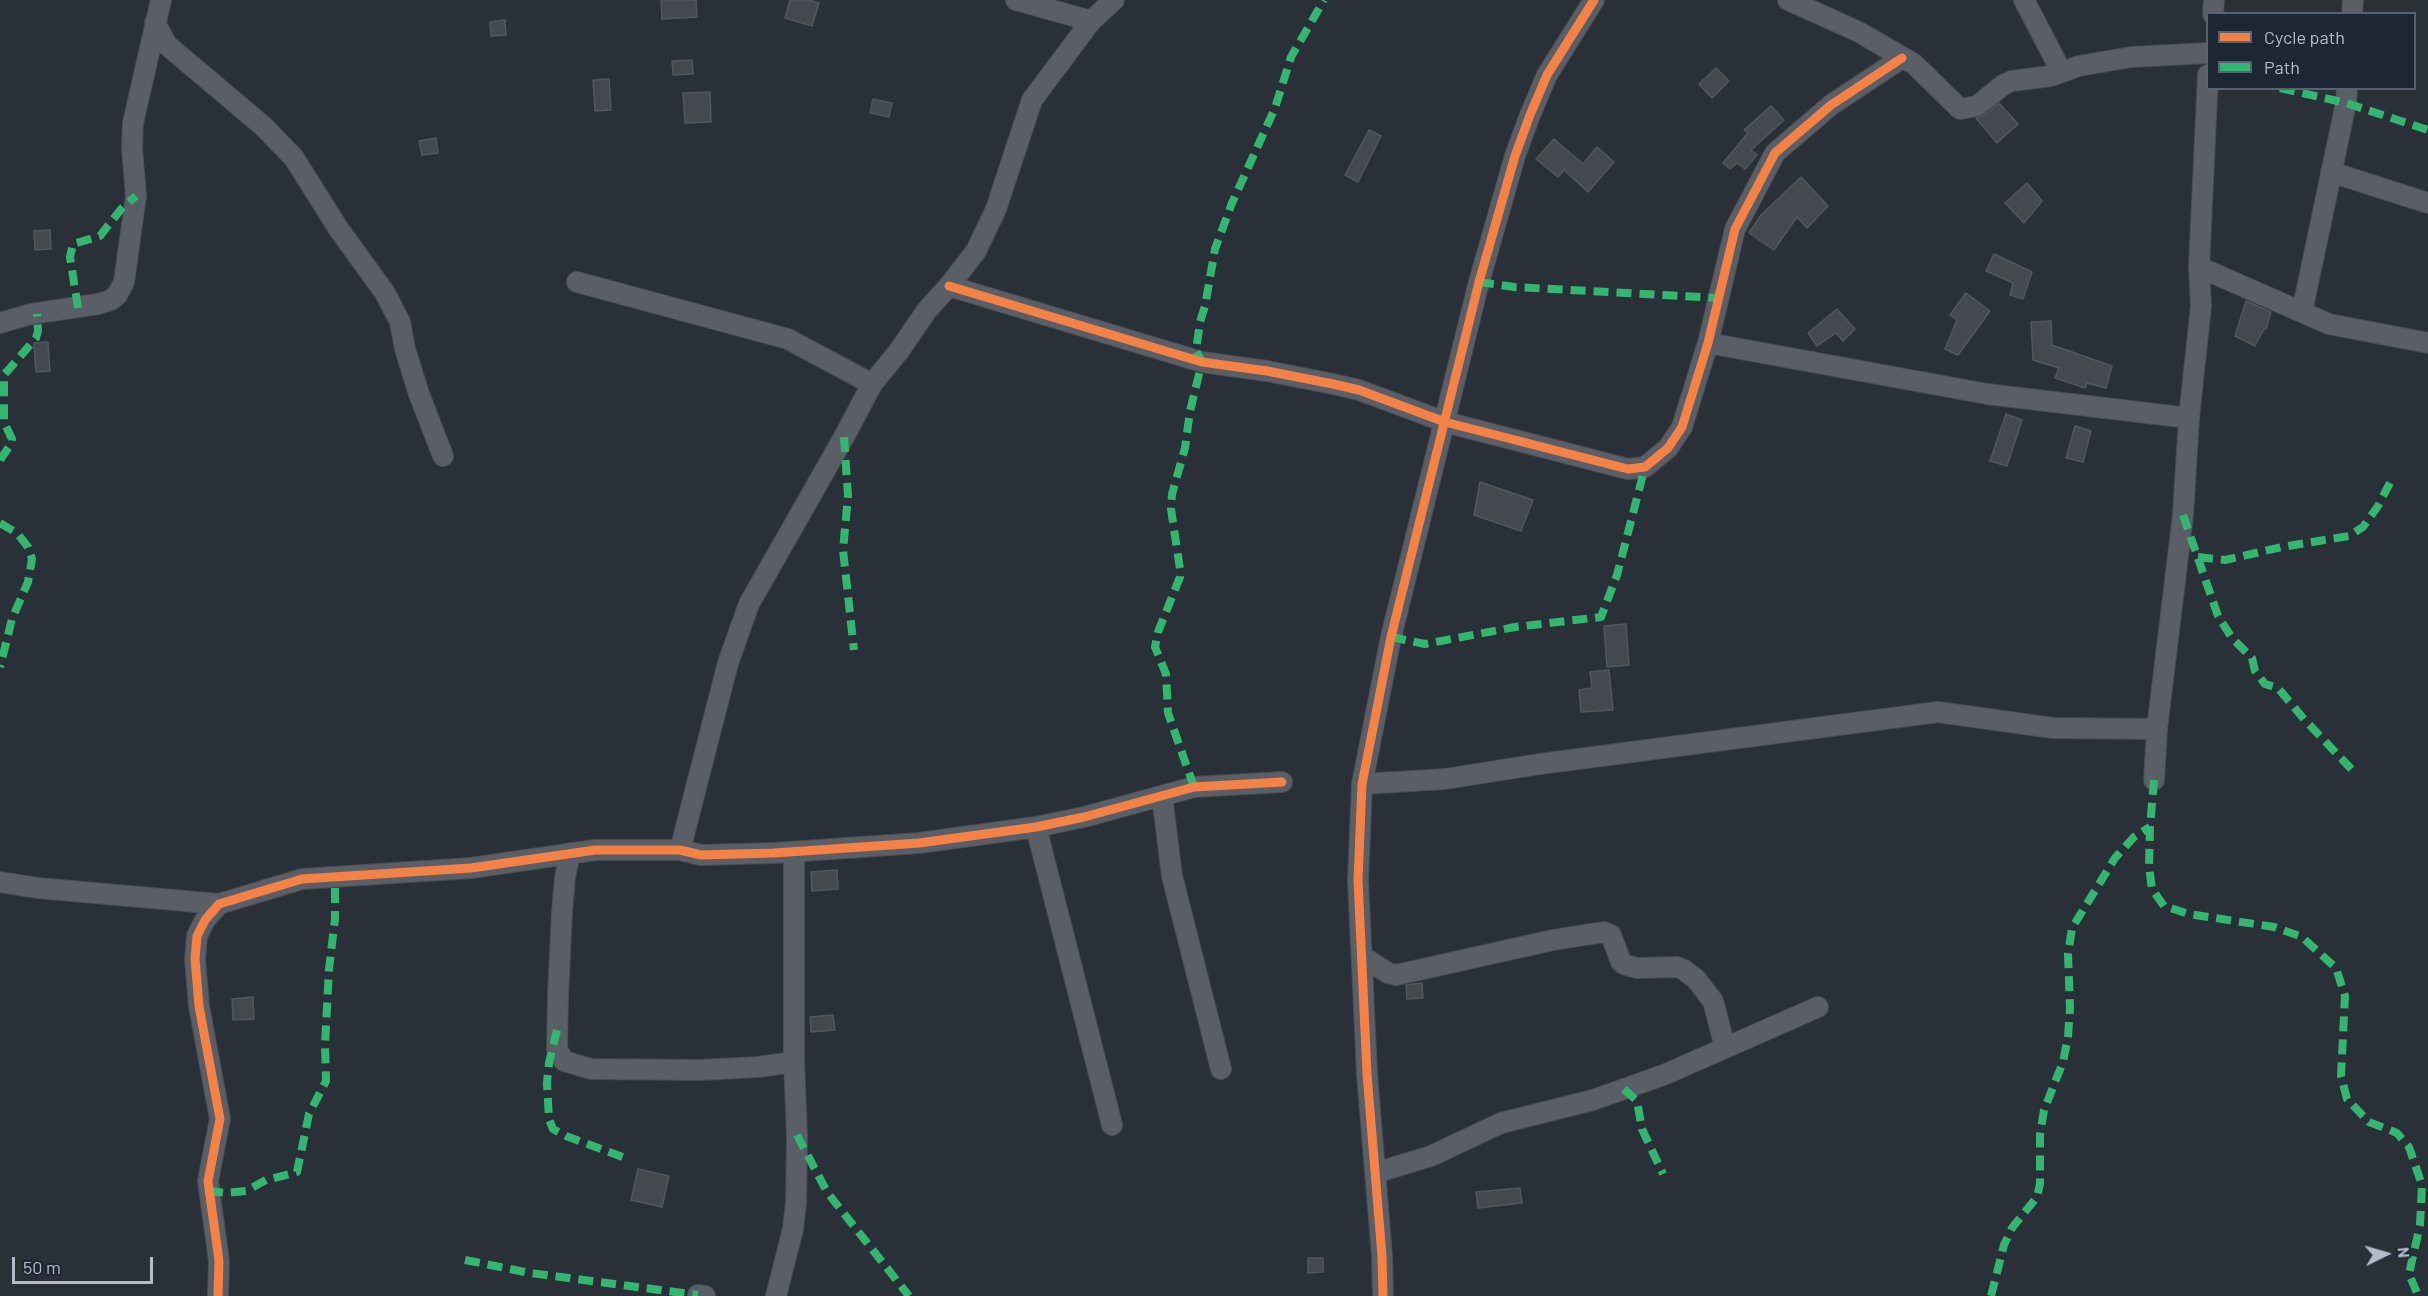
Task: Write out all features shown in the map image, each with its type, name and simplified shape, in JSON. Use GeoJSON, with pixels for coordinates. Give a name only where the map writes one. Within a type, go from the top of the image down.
{"type":"FeatureCollection","features":[{"type":"Feature","properties":{"kind":"street"},"geometry":{"type":"LineString","coordinates":[[0,323],[31,314],[111,300],[117,295],[124,282],[136,196],[132,148],[133,123],[161,0]]}},
{"type":"Feature","properties":{"kind":"street"},"geometry":{"type":"LineString","coordinates":[[1016,0],[1091,21]]}},
{"type":"Feature","properties":{"kind":"street"},"geometry":{"type":"LineString","coordinates":[[680,850],[728,663],[749,604],[872,384],[899,351],[927,310],[950,286],[976,250],[996,208],[1032,100],[1091,21],[1114,0]]}},
{"type":"Feature","properties":{"kind":"street"},"geometry":{"type":"LineString","coordinates":[[1383,1296],[1382,1256],[1367,1074],[1358,880],[1362,784],[1391,637],[1479,282],[1515,156],[1547,75],[1594,0]]}},
{"type":"Feature","properties":{"kind":"street"},"geometry":{"type":"LineString","coordinates":[[1788,0],[1859,33],[1914,64],[1960,109],[1965,110],[1977,106],[2003,85],[2012,81],[2051,76],[2061,71],[2100,61],[2206,53]]}},
{"type":"Feature","properties":{"kind":"street"},"geometry":{"type":"LineString","coordinates":[[2024,0],[2061,71]]}},
{"type":"Feature","properties":{"kind":"street"},"geometry":{"type":"LineString","coordinates":[[155,22],[167,45],[263,126],[294,158],[338,228],[386,293],[400,322],[405,349],[419,394],[443,456]]}},
{"type":"Feature","properties":{"kind":"street"},"geometry":{"type":"LineString","coordinates":[[950,286],[1202,362],[1267,371],[1359,390],[1444,422],[1628,469],[1645,467],[1668,448],[1682,427],[1708,343],[1735,229],[1775,153],[1831,105],[1902,58]]}},
{"type":"Feature","properties":{"kind":"street"},"geometry":{"type":"LineString","coordinates":[[2154,780],[2157,729],[2183,515],[2188,418],[2200,306],[2199,267],[2207,90]]}},
{"type":"Feature","properties":{"kind":"street"},"geometry":{"type":"LineString","coordinates":[[2302,312],[2347,90]]}},
{"type":"Feature","properties":{"kind":"street"},"geometry":{"type":"LineString","coordinates":[[2331,172],[2428,203]]}},
{"type":"Feature","properties":{"kind":"street"},"geometry":{"type":"LineString","coordinates":[[2199,267],[2329,324],[2428,343]]}},
{"type":"Feature","properties":{"kind":"street"},"geometry":{"type":"LineString","coordinates":[[577,282],[788,339],[872,384]]}},
{"type":"Feature","properties":{"kind":"street"},"geometry":{"type":"LineString","coordinates":[[1708,343],[1987,394],[2188,418]]}},
{"type":"Feature","properties":{"kind":"street"},"geometry":{"type":"LineString","coordinates":[[1362,784],[1445,779],[1540,764],[1938,712],[2053,728],[2157,729]]}},
{"type":"Feature","properties":{"kind":"street"},"geometry":{"type":"LineString","coordinates":[[0,882],[38,888],[219,904],[310,878],[471,868],[595,850],[680,850],[701,855],[794,852],[919,843],[1036,827],[1194,788],[1282,782]]}},
{"type":"Feature","properties":{"kind":"street"},"geometry":{"type":"LineString","coordinates":[[1162,796],[1172,876],[1221,1068]]}},
{"type":"Feature","properties":{"kind":"street"},"geometry":{"type":"LineString","coordinates":[[1036,827],[1112,1125]]}},
{"type":"Feature","properties":{"kind":"street"},"geometry":{"type":"LineString","coordinates":[[776,1296],[793,1229],[796,1203],[794,852]]}},
{"type":"Feature","properties":{"kind":"street"},"geometry":{"type":"LineString","coordinates":[[570,853],[562,912],[558,995],[557,1049],[564,1061],[591,1069],[700,1070],[758,1067],[794,1062]]}},
{"type":"Feature","properties":{"kind":"street"},"geometry":{"type":"LineString","coordinates":[[218,1296],[219,1261],[208,1181],[220,1119],[199,1006],[195,959],[197,936],[205,920],[219,904]]}},
{"type":"Feature","properties":{"kind":"street"},"geometry":{"type":"LineString","coordinates":[[1363,957],[1388,973],[1396,975],[1553,940],[1604,932],[1611,935],[1621,962],[1626,965],[1637,968],[1677,967],[1696,980],[1713,1001],[1725,1047]]}},
{"type":"Feature","properties":{"kind":"street"},"geometry":{"type":"LineString","coordinates":[[1376,1173],[1431,1156],[1502,1123],[1593,1100],[1666,1074],[1818,1006]]}},
{"type":"Feature","properties":{"kind":"building"},"geometry":{"type":"Polygon","coordinates":[[[661,0],[696,0],[697,17],[662,19],[661,0]]]}},
{"type":"Feature","properties":{"kind":"building"},"geometry":{"type":"Polygon","coordinates":[[[790,0],[809,0],[819,3],[812,26],[785,18],[790,0]]]}},
{"type":"Feature","properties":{"kind":"building"},"geometry":{"type":"Polygon","coordinates":[[[505,20],[506,35],[491,36],[490,22],[505,20]]]}},
{"type":"Feature","properties":{"kind":"building"},"geometry":{"type":"Polygon","coordinates":[[[692,60],[693,74],[673,75],[672,61],[692,60]]]}},
{"type":"Feature","properties":{"kind":"building"},"geometry":{"type":"Polygon","coordinates":[[[1716,68],[1729,81],[1712,98],[1699,84],[1716,68]]]}},
{"type":"Feature","properties":{"kind":"building"},"geometry":{"type":"Polygon","coordinates":[[[609,79],[611,110],[595,111],[593,80],[609,79]]]}},
{"type":"Feature","properties":{"kind":"building"},"geometry":{"type":"Polygon","coordinates":[[[710,92],[711,122],[685,123],[683,93],[710,92]]]}},
{"type":"Feature","properties":{"kind":"building"},"geometry":{"type":"Polygon","coordinates":[[[873,99],[892,103],[889,117],[870,113],[873,99]]]}},
{"type":"Feature","properties":{"kind":"building"},"geometry":{"type":"Polygon","coordinates":[[[1999,103],[2018,124],[1997,143],[1976,118],[1985,115],[1999,103]]]}},
{"type":"Feature","properties":{"kind":"building"},"geometry":{"type":"Polygon","coordinates":[[[1771,106],[1784,120],[1751,150],[1757,155],[1745,169],[1737,163],[1730,169],[1723,163],[1748,133],[1744,130],[1771,106]]]}},
{"type":"Feature","properties":{"kind":"building"},"geometry":{"type":"Polygon","coordinates":[[[1369,130],[1381,136],[1358,182],[1345,175],[1369,130]]]}},
{"type":"Feature","properties":{"kind":"building"},"geometry":{"type":"Polygon","coordinates":[[[436,138],[438,153],[422,155],[419,141],[436,138]]]}},
{"type":"Feature","properties":{"kind":"building"},"geometry":{"type":"Polygon","coordinates":[[[1554,139],[1583,164],[1597,147],[1614,162],[1588,192],[1564,170],[1558,177],[1536,159],[1554,139]]]}},
{"type":"Feature","properties":{"kind":"building"},"geometry":{"type":"Polygon","coordinates":[[[1801,177],[1828,206],[1807,228],[1797,217],[1774,250],[1749,233],[1762,214],[1801,177]]]}},
{"type":"Feature","properties":{"kind":"building"},"geometry":{"type":"Polygon","coordinates":[[[2027,183],[2042,201],[2024,223],[2005,203],[2027,183]]]}},
{"type":"Feature","properties":{"kind":"building"},"geometry":{"type":"Polygon","coordinates":[[[50,230],[51,249],[35,250],[34,231],[50,230]]]}},
{"type":"Feature","properties":{"kind":"building"},"geometry":{"type":"Polygon","coordinates":[[[1994,254],[2032,272],[2023,299],[2010,295],[2013,283],[1986,271],[1994,254]]]}},
{"type":"Feature","properties":{"kind":"building"},"geometry":{"type":"Polygon","coordinates":[[[1966,293],[1990,311],[1958,355],[1945,349],[1957,320],[1950,315],[1966,293]]]}},
{"type":"Feature","properties":{"kind":"building"},"geometry":{"type":"Polygon","coordinates":[[[2246,301],[2271,312],[2266,329],[2255,346],[2235,336],[2246,301]]]}},
{"type":"Feature","properties":{"kind":"building"},"geometry":{"type":"Polygon","coordinates":[[[1837,309],[1855,329],[1843,341],[1836,333],[1817,346],[1808,333],[1837,309]]]}},
{"type":"Feature","properties":{"kind":"building"},"geometry":{"type":"Polygon","coordinates":[[[2051,321],[2052,345],[2112,366],[2106,388],[2087,383],[2085,388],[2055,378],[2059,368],[2033,360],[2031,322],[2051,321]]]}},
{"type":"Feature","properties":{"kind":"building"},"geometry":{"type":"Polygon","coordinates":[[[48,342],[50,371],[36,372],[34,343],[48,342]]]}},
{"type":"Feature","properties":{"kind":"building"},"geometry":{"type":"Polygon","coordinates":[[[2006,414],[2022,420],[2007,466],[1990,461],[2006,414]]]}},
{"type":"Feature","properties":{"kind":"building"},"geometry":{"type":"Polygon","coordinates":[[[2075,426],[2091,431],[2083,462],[2066,458],[2075,426]]]}},
{"type":"Feature","properties":{"kind":"building"},"geometry":{"type":"Polygon","coordinates":[[[1480,482],[1533,500],[1521,531],[1474,515],[1480,482]]]}},
{"type":"Feature","properties":{"kind":"building"},"geometry":{"type":"Polygon","coordinates":[[[1626,624],[1629,665],[1607,667],[1604,626],[1626,624]]]}},
{"type":"Feature","properties":{"kind":"building"},"geometry":{"type":"Polygon","coordinates":[[[1609,670],[1613,710],[1581,712],[1579,690],[1592,688],[1590,672],[1609,670]]]}},
{"type":"Feature","properties":{"kind":"building"},"geometry":{"type":"Polygon","coordinates":[[[837,870],[838,889],[812,891],[811,872],[837,870]]]}},
{"type":"Feature","properties":{"kind":"building"},"geometry":{"type":"Polygon","coordinates":[[[1422,983],[1423,998],[1407,999],[1406,985],[1422,983]]]}},
{"type":"Feature","properties":{"kind":"building"},"geometry":{"type":"Polygon","coordinates":[[[253,997],[254,1019],[233,1020],[232,999],[253,997]]]}},
{"type":"Feature","properties":{"kind":"building"},"geometry":{"type":"Polygon","coordinates":[[[833,1015],[835,1030],[811,1032],[810,1017],[833,1015]]]}},
{"type":"Feature","properties":{"kind":"building"},"geometry":{"type":"Polygon","coordinates":[[[638,1169],[669,1176],[662,1207],[631,1200],[638,1169]]]}},
{"type":"Feature","properties":{"kind":"building"},"geometry":{"type":"Polygon","coordinates":[[[1520,1188],[1522,1203],[1478,1208],[1476,1192],[1520,1188]]]}},
{"type":"Feature","properties":{"kind":"building"},"geometry":{"type":"Polygon","coordinates":[[[1308,1258],[1323,1258],[1323,1272],[1308,1273],[1308,1258]]]}},
{"type":"Feature","properties":{"kind":"marked path"},"geometry":{"type":"LineString","coordinates":[[1194,787],[1168,713],[1166,674],[1155,647],[1158,632],[1180,577],[1171,509],[1172,494],[1185,448],[1190,411],[1202,362],[1196,351],[1200,322],[1215,249],[1232,203],[1275,108],[1291,57],[1324,0]]}},
{"type":"Feature","properties":{"kind":"marked path"},"geometry":{"type":"LineString","coordinates":[[2289,90],[2346,103],[2428,130]]}},
{"type":"Feature","properties":{"kind":"marked path"},"geometry":{"type":"LineString","coordinates":[[78,308],[70,257],[73,244],[100,236],[122,208],[136,196]]}},
{"type":"Feature","properties":{"kind":"marked path"},"geometry":{"type":"LineString","coordinates":[[1479,282],[1514,287],[1719,298]]}},
{"type":"Feature","properties":{"kind":"marked path"},"geometry":{"type":"LineString","coordinates":[[0,460],[12,439],[4,422],[4,375],[36,338],[37,314]]}},
{"type":"Feature","properties":{"kind":"marked path"},"geometry":{"type":"LineString","coordinates":[[844,437],[848,496],[843,550],[854,650]]}},
{"type":"Feature","properties":{"kind":"marked path"},"geometry":{"type":"LineString","coordinates":[[1391,637],[1425,644],[1515,627],[1601,617],[1617,575],[1645,467]]}},
{"type":"Feature","properties":{"kind":"marked path"},"geometry":{"type":"LineString","coordinates":[[2198,557],[2225,560],[2282,547],[2349,536],[2363,527],[2378,506],[2392,479]]}},
{"type":"Feature","properties":{"kind":"marked path"},"geometry":{"type":"LineString","coordinates":[[2183,515],[2218,616],[2232,638],[2252,658],[2255,671],[2265,684],[2278,688],[2356,774]]}},
{"type":"Feature","properties":{"kind":"marked path"},"geometry":{"type":"LineString","coordinates":[[0,523],[17,533],[28,547],[32,559],[28,582],[12,619],[0,667]]}},
{"type":"Feature","properties":{"kind":"marked path"},"geometry":{"type":"LineString","coordinates":[[2154,780],[2149,867],[2152,889],[2164,906],[2189,914],[2274,927],[2302,937],[2336,968],[2345,996],[2341,1076],[2347,1099],[2369,1122],[2397,1133],[2409,1147],[2422,1185],[2420,1225],[2409,1274],[2417,1293],[2423,1296]]}},
{"type":"Feature","properties":{"kind":"marked path"},"geometry":{"type":"LineString","coordinates":[[1991,1296],[2004,1245],[2012,1228],[2037,1197],[2040,1184],[2040,1135],[2044,1110],[2063,1062],[2068,1037],[2070,1008],[2068,954],[2072,928],[2115,858],[2134,837],[2150,827]]}},
{"type":"Feature","properties":{"kind":"marked path"},"geometry":{"type":"LineString","coordinates":[[208,1191],[227,1193],[246,1191],[266,1180],[297,1172],[309,1114],[326,1081],[325,1045],[329,969],[335,919],[335,876]]}},
{"type":"Feature","properties":{"kind":"marked path"},"geometry":{"type":"LineString","coordinates":[[557,1030],[547,1083],[549,1119],[553,1129],[628,1159]]}},
{"type":"Feature","properties":{"kind":"marked path"},"geometry":{"type":"LineString","coordinates":[[1624,1089],[1637,1101],[1642,1129],[1663,1174]]}},
{"type":"Feature","properties":{"kind":"marked path"},"geometry":{"type":"LineString","coordinates":[[797,1135],[827,1192],[909,1296]]}},
{"type":"Feature","properties":{"kind":"marked path"},"geometry":{"type":"LineString","coordinates":[[465,1260],[530,1273],[698,1295]]}},
{"type":"Feature","properties":{"kind":"cycle path"},"geometry":{"type":"LineString","coordinates":[[1383,1296],[1382,1256],[1367,1074],[1358,880],[1362,784],[1391,637],[1479,282],[1515,156],[1547,75],[1594,0]]}},
{"type":"Feature","properties":{"kind":"cycle path"},"geometry":{"type":"LineString","coordinates":[[949,286],[1202,362],[1267,371],[1359,390],[1445,422],[1628,469],[1645,467],[1668,448],[1682,427],[1708,343],[1735,229],[1775,153],[1831,105],[1902,58]]}},
{"type":"Feature","properties":{"kind":"cycle path"},"geometry":{"type":"LineString","coordinates":[[218,1296],[219,1261],[208,1181],[220,1119],[199,1006],[195,959],[197,936],[205,920],[219,904],[302,879],[471,868],[595,850],[680,850],[701,855],[774,853],[919,843],[1036,827],[1084,817],[1194,787],[1282,782]]}}]}
